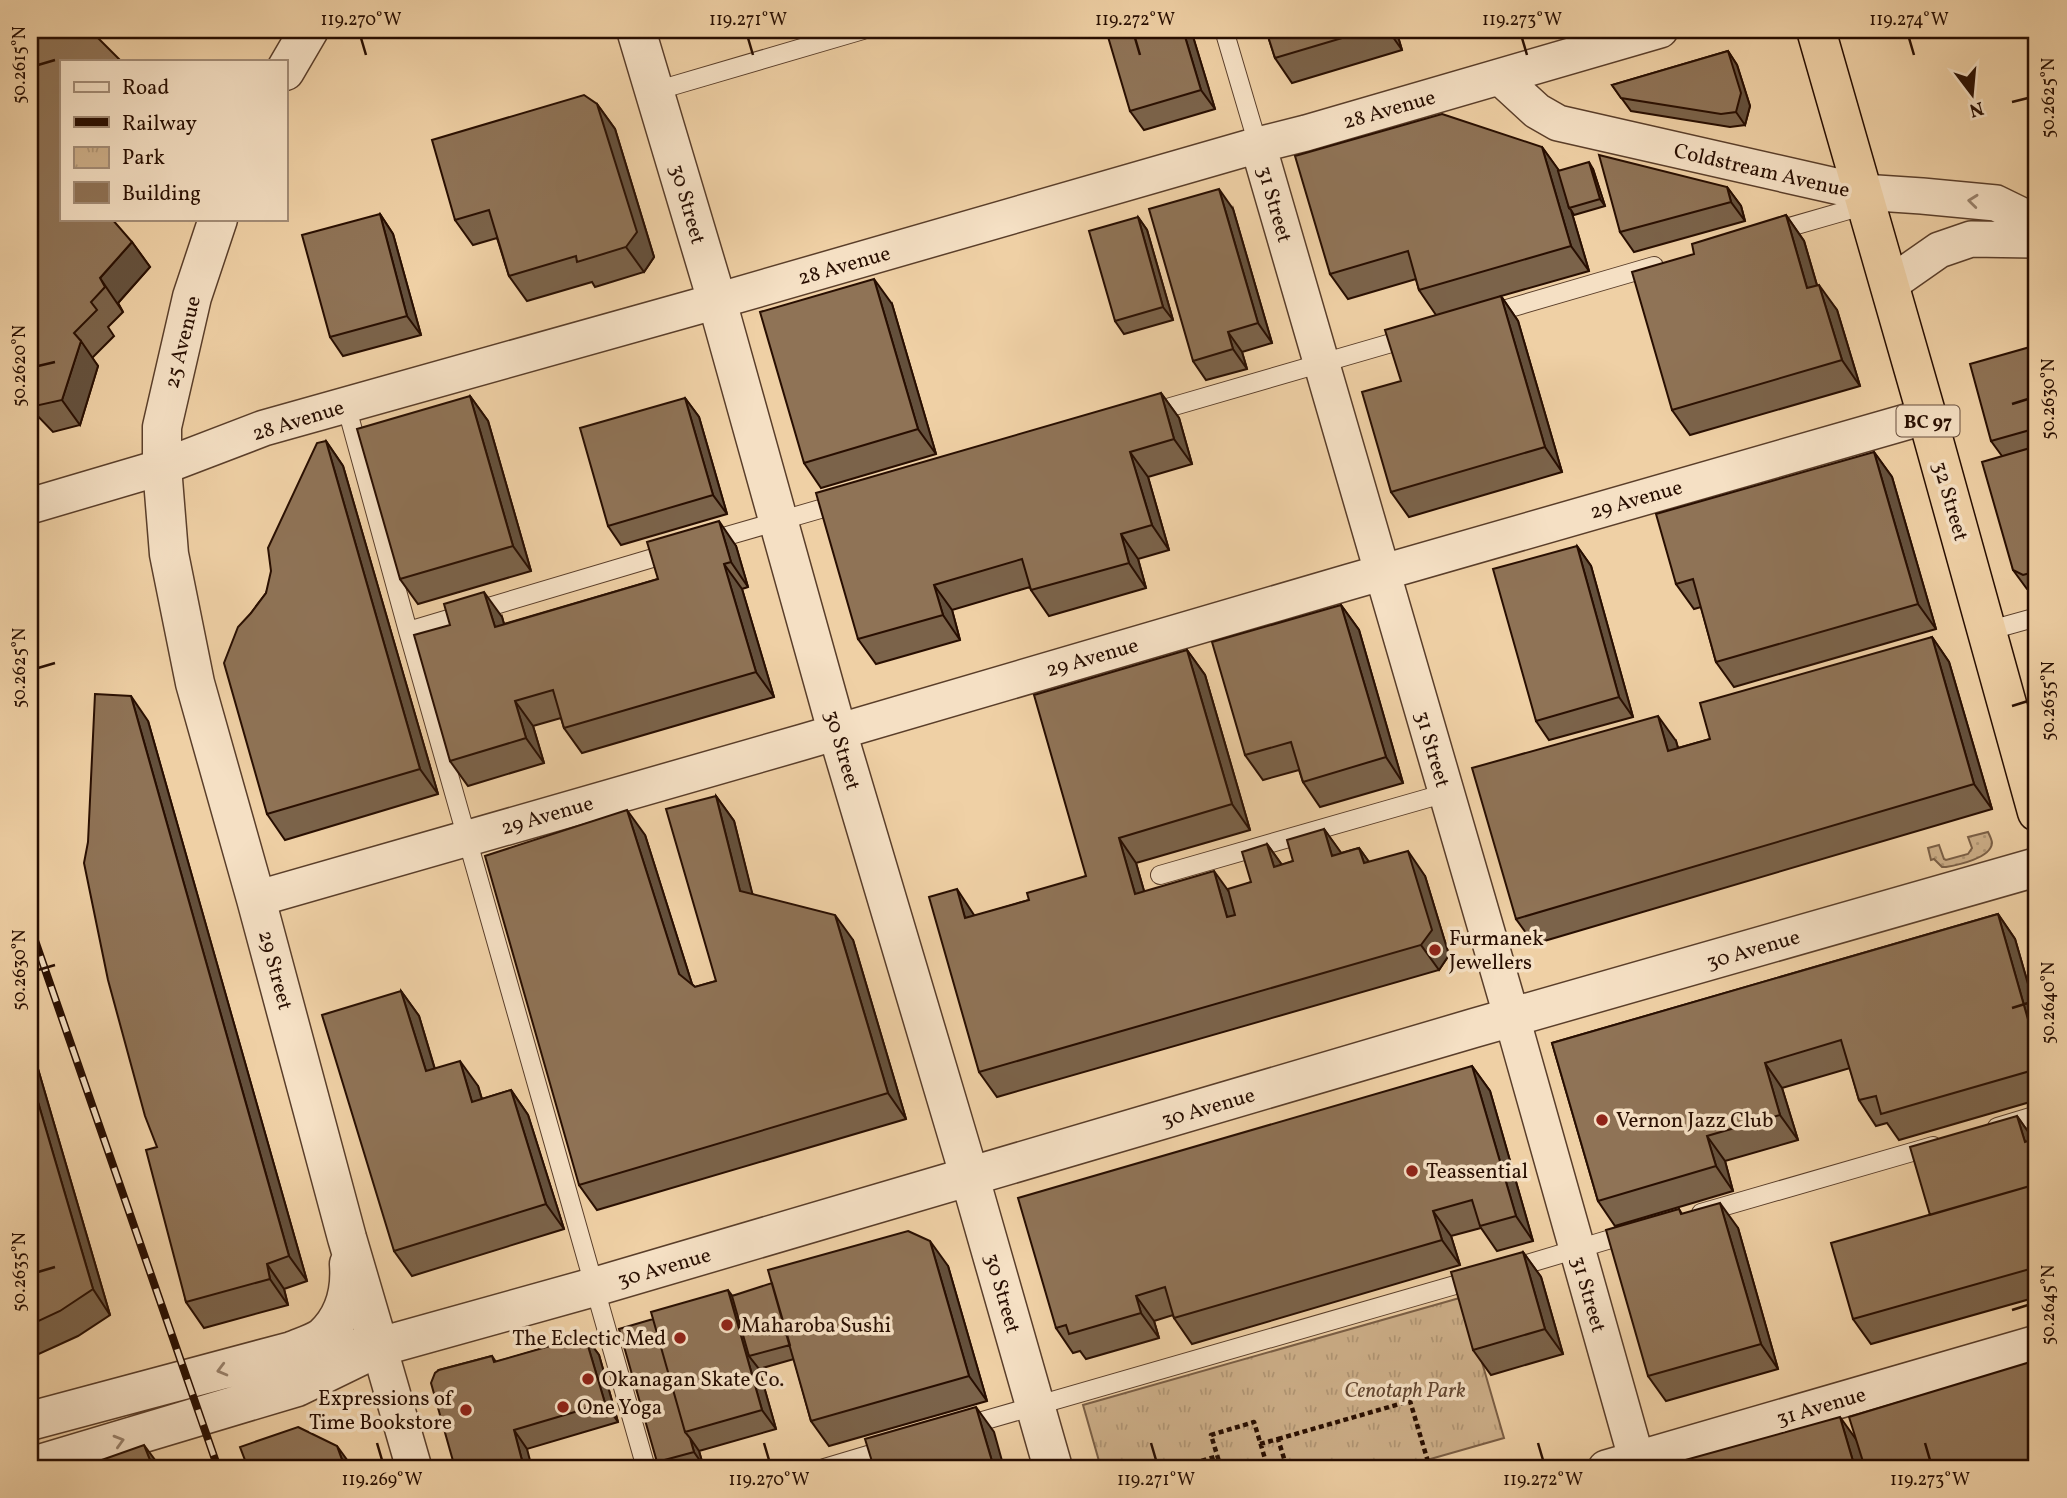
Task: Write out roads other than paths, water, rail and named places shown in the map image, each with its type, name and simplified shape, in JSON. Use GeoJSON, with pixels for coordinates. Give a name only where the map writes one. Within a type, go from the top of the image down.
{"type":"FeatureCollection","features":[{"type":"Feature","properties":{"kind":"highway","name":"32 Street"},"geometry":{"type":"LineString","coordinates":[[1816,30],[2037,812]]}},
{"type":"Feature","properties":{"kind":"street"},"geometry":{"type":"LineString","coordinates":[[287,68],[309,30]]}},
{"type":"Feature","properties":{"kind":"street","name":"30 Street"},"geometry":{"type":"LineString","coordinates":[[636,30],[717,301],[837,731],[971,1178],[1053,1468]]}},
{"type":"Feature","properties":{"kind":"street","name":"28 Avenue"},"geometry":{"type":"LineString","coordinates":[[30,506],[162,467],[264,428],[1660,30]]}},
{"type":"Feature","properties":{"kind":"street","name":"Coldstream Avenue"},"geometry":{"type":"LineString","coordinates":[[1500,77],[1538,111],[1558,123],[1864,199],[1922,196],[1996,203],[2037,223]]}},
{"type":"Feature","properties":{"kind":"street","name":"31 Street"},"geometry":{"type":"LineString","coordinates":[[1258,145],[1576,1249],[1627,1465]]}},
{"type":"Feature","properties":{"kind":"street","name":"25 Avenue"},"geometry":{"type":"LineString","coordinates":[[162,467],[162,427],[192,297],[218,220]]}},
{"type":"Feature","properties":{"kind":"street"},"geometry":{"type":"LineString","coordinates":[[1889,285],[1940,250],[1971,239],[2037,240]]}},
{"type":"Feature","properties":{"kind":"street","name":"29 Avenue"},"geometry":{"type":"LineString","coordinates":[[256,899],[1927,416]]}},
{"type":"Feature","properties":{"kind":"street","name":"29 Street"},"geometry":{"type":"LineString","coordinates":[[162,467],[169,554],[195,683],[347,1238],[414,1468]]}},
{"type":"Feature","properties":{"kind":"street","name":"30 Avenue"},"geometry":{"type":"LineString","coordinates":[[30,1467],[297,1387],[379,1347],[971,1178],[1511,1018],[2037,867]]}},
{"type":"Feature","properties":{"kind":"street"},"geometry":{"type":"LineString","coordinates":[[288,1352],[322,1338],[343,1311],[350,1280],[347,1238]]}},
{"type":"Feature","properties":{"kind":"street","name":"31 Avenue"},"geometry":{"type":"LineString","coordinates":[[1627,1465],[2037,1343]]}},
{"type":"Feature","properties":{"kind":"street","name":"30 Avenue"},"geometry":{"type":"LineString","coordinates":[[30,1421],[288,1352],[379,1347]]}},
{"type":"Feature","properties":{"kind":"lane"},"geometry":{"type":"LineString","coordinates":[[654,91],[863,30]]}},
{"type":"Feature","properties":{"kind":"lane","name":"31 Street"},"geometry":{"type":"LineString","coordinates":[[1224,30],[1258,145]]}},
{"type":"Feature","properties":{"kind":"lane"},"geometry":{"type":"LineString","coordinates":[[1757,236],[1864,199]]}},
{"type":"Feature","properties":{"kind":"lane"},"geometry":{"type":"LineString","coordinates":[[1471,320],[1666,263]]}},
{"type":"Feature","properties":{"kind":"lane"},"geometry":{"type":"LineString","coordinates":[[1131,418],[1433,331]]}},
{"type":"Feature","properties":{"kind":"lane"},"geometry":{"type":"LineString","coordinates":[[346,405],[646,1468]]}},
{"type":"Feature","properties":{"kind":"lane"},"geometry":{"type":"LineString","coordinates":[[408,631],[856,498]]}},
{"type":"Feature","properties":{"kind":"lane"},"geometry":{"type":"LineString","coordinates":[[1987,631],[2037,617]]}},
{"type":"Feature","properties":{"kind":"lane"},"geometry":{"type":"LineString","coordinates":[[1160,875],[1446,793]]}},
{"type":"Feature","properties":{"kind":"lane"},"geometry":{"type":"LineString","coordinates":[[1984,1131],[2037,1115]]}},
{"type":"Feature","properties":{"kind":"lane"},"geometry":{"type":"LineString","coordinates":[[1686,1217],[1944,1143]]}},
{"type":"Feature","properties":{"kind":"lane"},"geometry":{"type":"LineString","coordinates":[[943,1433],[1648,1228]]}},
{"type":"Feature","properties":{"kind":"lane"},"geometry":{"type":"LineString","coordinates":[[824,1468],[903,1445]]}},
{"type":"Feature","properties":{"kind":"railway"},"geometry":{"type":"LineString","coordinates":[[30,926],[218,1468]]}},
{"type":"Feature","properties":{"kind":"place","name":"Furmanek Jewellers"},"geometry":{"type":"Point","coordinates":[1435,950]}},
{"type":"Feature","properties":{"kind":"place","name":"Vernon Jazz Club"},"geometry":{"type":"Point","coordinates":[1602,1120]}},
{"type":"Feature","properties":{"kind":"place","name":"Teassential"},"geometry":{"type":"Point","coordinates":[1412,1171]}},
{"type":"Feature","properties":{"kind":"place","name":"Maharoba Sushi"},"geometry":{"type":"Point","coordinates":[727,1325]}},
{"type":"Feature","properties":{"kind":"place","name":"The Eclectic Med"},"geometry":{"type":"Point","coordinates":[680,1338]}},
{"type":"Feature","properties":{"kind":"place","name":"Okanagan Skate Co."},"geometry":{"type":"Point","coordinates":[588,1379]}},
{"type":"Feature","properties":{"kind":"place","name":"One Yoga"},"geometry":{"type":"Point","coordinates":[563,1407]}},
{"type":"Feature","properties":{"kind":"place","name":"Expressions of Time Bookstore"},"geometry":{"type":"Point","coordinates":[466,1410]}},
{"type":"Feature","properties":{"kind":"park label","name":"Cenotaph Park"},"geometry":{"type":"Point","coordinates":[1405,1390]}}]}
